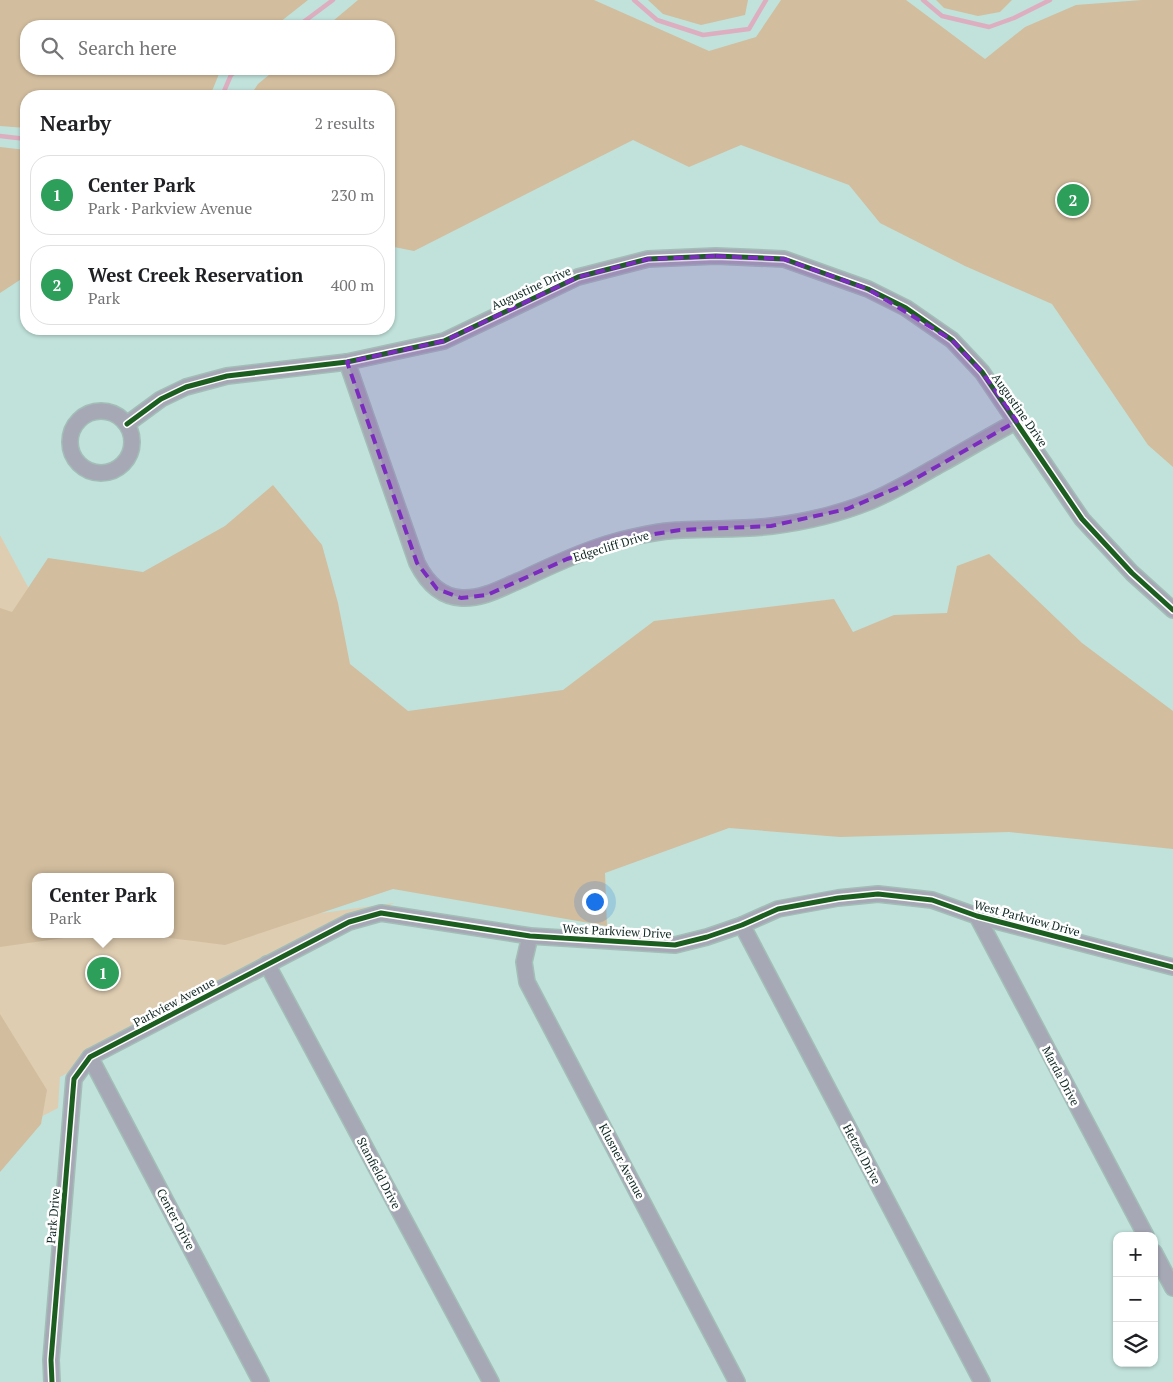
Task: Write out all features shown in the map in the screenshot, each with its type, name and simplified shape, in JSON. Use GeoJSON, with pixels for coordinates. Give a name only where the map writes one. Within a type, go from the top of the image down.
{"type":"FeatureCollection","features":[{"type":"Feature","properties":{"kind":"street","name":"Augustine Drive"},"geometry":{"type":"LineString","coordinates":[[127,424],[161,399],[186,386],[227,376],[347,362],[444,341],[578,277],[648,259],[716,256],[784,259],[868,289],[906,308],[952,340],[982,372],[1082,519],[1132,574],[1173,610]]}},
{"type":"Feature","properties":{"kind":"street","name":"Edgecliff Drive"},"geometry":{"type":"LineString","coordinates":[[347,362],[417,563],[427,581],[437,589],[448,596],[461,598],[487,594],[580,554],[629,538],[680,530],[771,526],[816,519],[871,501],[906,484],[1016,421]]}},
{"type":"Feature","properties":{"kind":"street"},"geometry":{"type":"LineString","coordinates":[[99,411],[107,411],[115,413],[127,424],[131,432],[131,452],[120,467],[101,473],[92,471],[84,467],[72,452],[71,436],[74,428],[84,416],[99,411]]}},
{"type":"Feature","properties":{"kind":"street","name":"West Parkview Drive"},"geometry":{"type":"LineString","coordinates":[[267,964],[349,922],[381,913],[530,936],[675,945],[742,925],[778,909],[838,898],[878,894],[932,900],[978,916],[1173,967]]}},
{"type":"Feature","properties":{"kind":"street","name":"Marda Drive"},"geometry":{"type":"LineString","coordinates":[[978,916],[1144,1232]]}},
{"type":"Feature","properties":{"kind":"street","name":"Hetzel Drive"},"geometry":{"type":"LineString","coordinates":[[742,925],[982,1382]]}},
{"type":"Feature","properties":{"kind":"street","name":"Klusner Avenue"},"geometry":{"type":"LineString","coordinates":[[530,936],[524,962],[527,982],[738,1382]]}},
{"type":"Feature","properties":{"kind":"street","name":"Parkview Avenue"},"geometry":{"type":"LineString","coordinates":[[90,1057],[267,964]]}},
{"type":"Feature","properties":{"kind":"street","name":"Stanfield Drive"},"geometry":{"type":"LineString","coordinates":[[267,964],[491,1382]]}},
{"type":"Feature","properties":{"kind":"street","name":"Park Drive"},"geometry":{"type":"LineString","coordinates":[[52,1382],[52,1360],[74,1079],[90,1057]]}},
{"type":"Feature","properties":{"kind":"street","name":"Center Drive"},"geometry":{"type":"LineString","coordinates":[[90,1057],[261,1382]]}},
{"type":"Feature","properties":{"kind":"street"},"geometry":{"type":"LineString","coordinates":[[1158,1260],[1173,1288]]}},
{"type":"Feature","properties":{"kind":"highlighted area"},"geometry":{"type":"Polygon","coordinates":[[[716,256],[784,259],[868,289],[952,340],[982,372],[1017,421],[906,484],[847,509],[771,526],[680,530],[629,538],[567,559],[487,595],[461,598],[437,589],[417,563],[347,362],[444,341],[578,277],[648,259],[716,256]]]}},
{"type":"Feature","properties":{"kind":"shaded area"},"geometry":{"type":"Polygon","coordinates":[[[0,0],[308,0],[283,20],[20,20],[20,75],[219,75],[212,90],[20,90],[20,128],[0,126],[0,0]]]}},
{"type":"Feature","properties":{"kind":"shaded area"},"geometry":{"type":"Polygon","coordinates":[[[358,0],[594,0],[709,51],[756,37],[781,0],[906,0],[985,59],[1025,27],[1076,5],[1142,0],[1173,0],[1173,467],[1148,445],[1052,304],[965,266],[880,223],[849,185],[741,145],[689,167],[633,140],[414,251],[395,247],[395,90],[254,90],[269,75],[395,75],[395,20],[334,20],[358,0]]]}},
{"type":"Feature","properties":{"kind":"shaded area"},"geometry":{"type":"Polygon","coordinates":[[[648,0],[748,0],[745,15],[701,25],[663,14],[648,0]]]}},
{"type":"Feature","properties":{"kind":"shaded area"},"geometry":{"type":"Polygon","coordinates":[[[936,0],[1012,0],[1000,12],[978,16],[944,8],[936,0]]]}},
{"type":"Feature","properties":{"kind":"shaded area"},"geometry":{"type":"Polygon","coordinates":[[[0,147],[20,149],[20,280],[0,293],[0,147]]]}},
{"type":"Feature","properties":{"kind":"shaded area"},"geometry":{"type":"Polygon","coordinates":[[[273,485],[322,545],[338,603],[350,664],[408,711],[563,690],[654,621],[834,599],[853,632],[894,615],[947,613],[957,566],[989,554],[1082,643],[1173,711],[1173,849],[1009,832],[840,837],[729,828],[605,873],[607,926],[393,889],[225,945],[170,938],[174,938],[174,873],[32,873],[32,938],[64,938],[0,947],[0,608],[12,612],[48,558],[143,572],[225,526],[273,485]]]}},
{"type":"Feature","properties":{"kind":"shaded area"},"geometry":{"type":"Polygon","coordinates":[[[0,535],[56,639],[36,873],[32,873],[32,938],[174,938],[174,933],[394,903],[60,1077],[58,1108],[0,1138],[0,535]]]}},
{"type":"Feature","properties":{"kind":"shaded area"},"geometry":{"type":"Polygon","coordinates":[[[0,1014],[47,1090],[41,1124],[0,1172],[0,1014]]]}},
{"type":"Feature","properties":{"kind":"waterway"},"geometry":{"type":"LineString","coordinates":[[306,20],[333,0]]}},
{"type":"Feature","properties":{"kind":"waterway"},"geometry":{"type":"LineString","coordinates":[[634,0],[657,20],[703,35],[749,29],[766,0]]}},
{"type":"Feature","properties":{"kind":"waterway"},"geometry":{"type":"LineString","coordinates":[[923,0],[942,16],[989,27],[1014,18],[1050,0]]}},
{"type":"Feature","properties":{"kind":"waterway"},"geometry":{"type":"LineString","coordinates":[[225,90],[231,75]]}},
{"type":"Feature","properties":{"kind":"waterway"},"geometry":{"type":"LineString","coordinates":[[0,136],[20,138]]}},
{"type":"Feature","properties":{"kind":"cycle path"},"geometry":{"type":"LineString","coordinates":[[127,424],[161,399],[186,387],[227,376],[347,362],[444,341],[578,277],[648,259],[716,256],[784,259],[868,289],[906,308],[952,340],[982,372],[1082,519],[1132,573],[1173,610]]}},
{"type":"Feature","properties":{"kind":"cycle path"},"geometry":{"type":"LineString","coordinates":[[52,1382],[51,1360],[74,1079],[90,1057],[349,922],[381,913],[530,936],[675,945],[742,925],[778,909],[838,898],[878,894],[932,900],[977,916],[1173,967]]}},
{"type":"Feature","properties":{"kind":"place","name":"West Creek Reservation"},"geometry":{"type":"Point","coordinates":[1073,200]}},
{"type":"Feature","properties":{"kind":"place","name":"Center Park"},"geometry":{"type":"Point","coordinates":[103,973]}}]}
